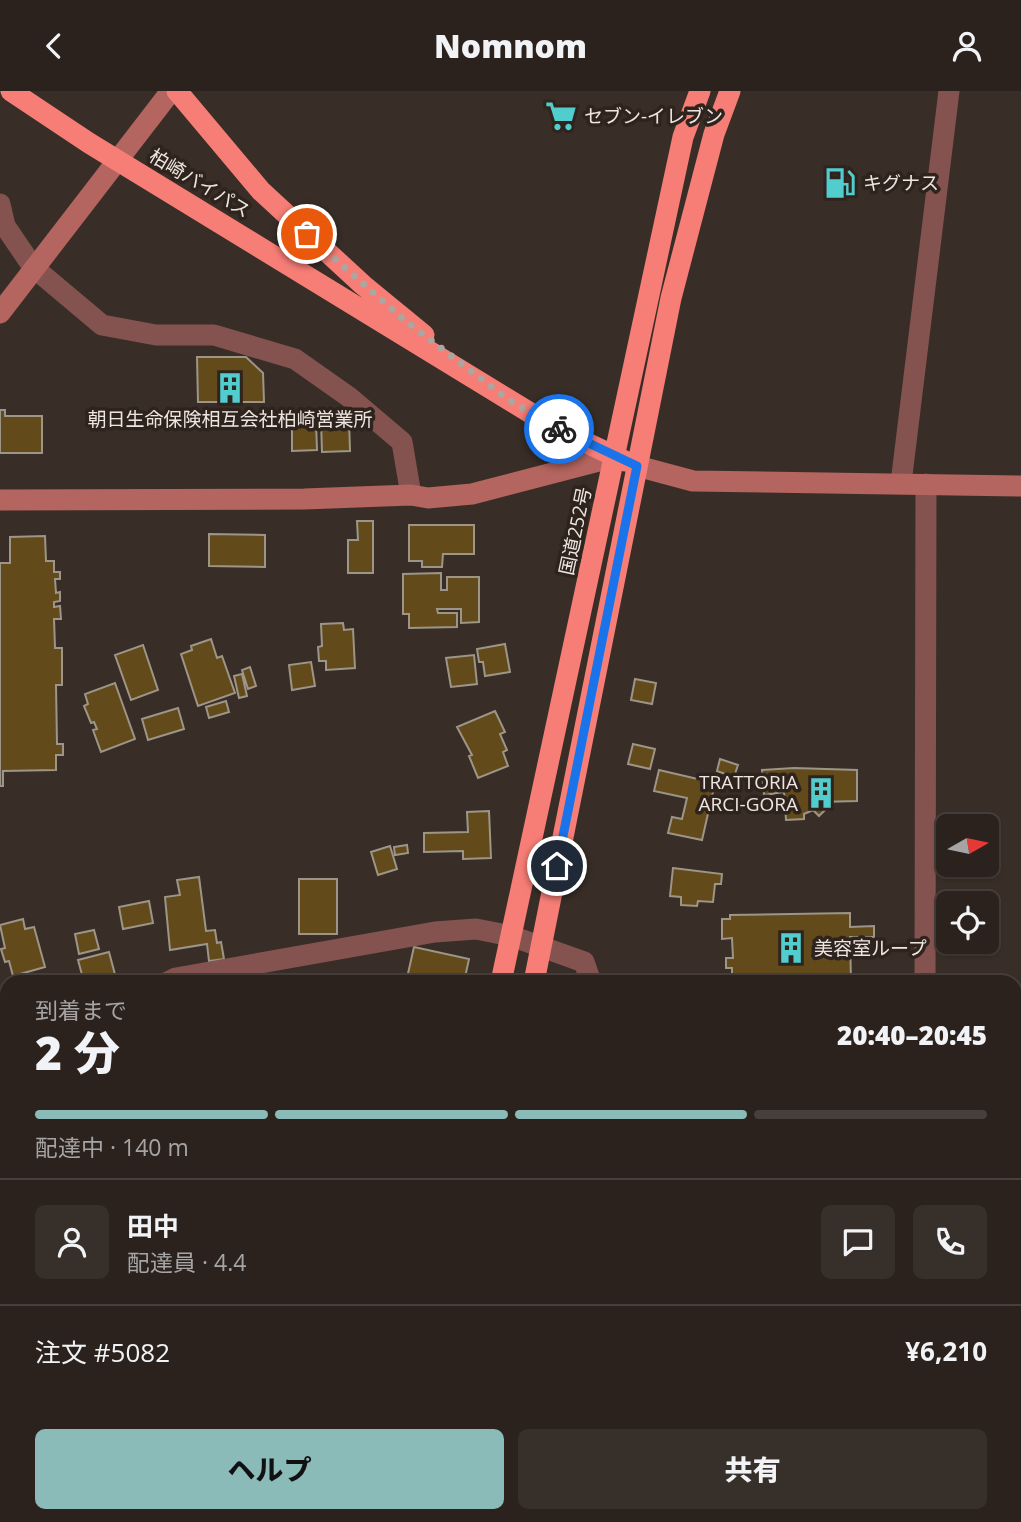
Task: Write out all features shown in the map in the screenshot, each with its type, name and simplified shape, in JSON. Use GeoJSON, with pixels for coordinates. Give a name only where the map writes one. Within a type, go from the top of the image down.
{"type":"FeatureCollection","features":[{"type":"Feature","properties":{"kind":"highway","name":"柏崎バイパス"},"geometry":{"type":"LineString","coordinates":[[11,91],[89,143],[555,428],[637,466]]}},
{"type":"Feature","properties":{"kind":"highway","name":"柏崎バイパス"},"geometry":{"type":"LineString","coordinates":[[174,91],[261,191],[363,285],[509,400]]}},
{"type":"Feature","properties":{"kind":"highway","name":"国道252号"},"geometry":{"type":"LineString","coordinates":[[503,975],[683,137],[700,91]]}},
{"type":"Feature","properties":{"kind":"highway"},"geometry":{"type":"LineString","coordinates":[[535,975],[671,298],[714,134],[730,91]]}},
{"type":"Feature","properties":{"kind":"street"},"geometry":{"type":"LineString","coordinates":[[0,313],[33,267],[174,91]]}},
{"type":"Feature","properties":{"kind":"street"},"geometry":{"type":"LineString","coordinates":[[901,483],[949,91]]}},
{"type":"Feature","properties":{"kind":"street"},"geometry":{"type":"LineString","coordinates":[[0,204],[5,226],[33,267],[102,325],[156,335],[214,335],[295,359],[349,397],[402,442],[411,495]]}},
{"type":"Feature","properties":{"kind":"street"},"geometry":{"type":"LineString","coordinates":[[0,500],[304,499],[411,495],[428,498],[472,494],[614,457]]}},
{"type":"Feature","properties":{"kind":"street"},"geometry":{"type":"LineString","coordinates":[[637,466],[693,481],[1021,486]]}},
{"type":"Feature","properties":{"kind":"street"},"geometry":{"type":"LineString","coordinates":[[925,975],[926,484]]}},
{"type":"Feature","properties":{"kind":"street"},"geometry":{"type":"LineString","coordinates":[[193,975],[435,932],[476,929],[511,936],[584,962],[589,975]]}},
{"type":"Feature","properties":{"kind":"building","name":"朝日生命保険相互会社柏崎営業所"},"geometry":{"type":"Polygon","coordinates":[[[197,357],[246,357],[263,373],[264,402],[198,402],[197,357]]]}},
{"type":"Feature","properties":{"kind":"building"},"geometry":{"type":"Polygon","coordinates":[[[0,410],[5,410],[5,416],[42,416],[42,453],[0,453],[0,410]]]}},
{"type":"Feature","properties":{"kind":"building"},"geometry":{"type":"Polygon","coordinates":[[[349,420],[350,451],[322,452],[321,421],[349,420]]]}},
{"type":"Feature","properties":{"kind":"building"},"geometry":{"type":"Polygon","coordinates":[[[292,422],[316,422],[317,450],[292,451],[292,422]]]}},
{"type":"Feature","properties":{"kind":"building"},"geometry":{"type":"Polygon","coordinates":[[[357,521],[373,521],[373,573],[348,573],[348,540],[358,540],[357,521]]]}},
{"type":"Feature","properties":{"kind":"building"},"geometry":{"type":"Polygon","coordinates":[[[409,525],[474,525],[474,554],[443,554],[442,567],[422,567],[422,561],[409,561],[409,525]]]}},
{"type":"Feature","properties":{"kind":"building"},"geometry":{"type":"Polygon","coordinates":[[[209,534],[265,535],[265,567],[209,566],[209,534]]]}},
{"type":"Feature","properties":{"kind":"building"},"geometry":{"type":"Polygon","coordinates":[[[45,536],[46,561],[54,561],[54,572],[60,572],[60,579],[55,579],[56,593],[60,592],[60,601],[54,602],[54,607],[60,606],[61,619],[54,619],[55,648],[62,648],[62,685],[56,685],[57,744],[63,744],[63,755],[56,755],[56,770],[3,771],[3,786],[0,786],[0,563],[10,563],[10,537],[45,536]]]}},
{"type":"Feature","properties":{"kind":"building"},"geometry":{"type":"Polygon","coordinates":[[[441,573],[441,590],[447,590],[447,577],[479,577],[479,622],[461,623],[461,609],[437,609],[438,613],[457,613],[457,627],[409,628],[409,614],[403,614],[403,574],[441,573]]]}},
{"type":"Feature","properties":{"kind":"building"},"geometry":{"type":"Polygon","coordinates":[[[343,623],[344,630],[353,629],[355,668],[326,670],[326,661],[319,661],[318,647],[322,646],[321,624],[343,623]]]}},
{"type":"Feature","properties":{"kind":"building"},"geometry":{"type":"Polygon","coordinates":[[[211,639],[217,658],[222,656],[235,693],[198,706],[181,654],[192,650],[191,646],[211,639]]]}},
{"type":"Feature","properties":{"kind":"building"},"geometry":{"type":"Polygon","coordinates":[[[505,644],[510,672],[485,676],[477,649],[505,644]]]}},
{"type":"Feature","properties":{"kind":"building"},"geometry":{"type":"Polygon","coordinates":[[[143,645],[158,690],[131,700],[115,655],[143,645]]]}},
{"type":"Feature","properties":{"kind":"building"},"geometry":{"type":"Polygon","coordinates":[[[474,655],[477,684],[451,687],[446,658],[474,655]]]}},
{"type":"Feature","properties":{"kind":"building"},"geometry":{"type":"Polygon","coordinates":[[[311,662],[315,686],[292,690],[289,665],[311,662]]]}},
{"type":"Feature","properties":{"kind":"building"},"geometry":{"type":"Polygon","coordinates":[[[250,667],[256,686],[248,689],[242,670],[250,667]]]}},
{"type":"Feature","properties":{"kind":"building"},"geometry":{"type":"Polygon","coordinates":[[[242,674],[247,696],[239,698],[234,676],[242,674]]]}},
{"type":"Feature","properties":{"kind":"building"},"geometry":{"type":"Polygon","coordinates":[[[635,679],[656,683],[652,704],[631,700],[635,679]]]}},
{"type":"Feature","properties":{"kind":"building"},"geometry":{"type":"Polygon","coordinates":[[[115,683],[135,739],[101,752],[93,730],[97,729],[94,722],[91,723],[84,706],[88,704],[85,694],[115,683]]]}},
{"type":"Feature","properties":{"kind":"building"},"geometry":{"type":"Polygon","coordinates":[[[226,701],[229,712],[209,718],[206,707],[226,701]]]}},
{"type":"Feature","properties":{"kind":"building"},"geometry":{"type":"Polygon","coordinates":[[[178,708],[184,729],[148,740],[142,719],[178,708]]]}},
{"type":"Feature","properties":{"kind":"building"},"geometry":{"type":"Polygon","coordinates":[[[495,711],[505,732],[500,734],[507,750],[503,752],[508,766],[478,778],[469,756],[472,755],[457,727],[495,711]]]}},
{"type":"Feature","properties":{"kind":"building"},"geometry":{"type":"Polygon","coordinates":[[[633,744],[655,749],[650,769],[628,764],[633,744]]]}},
{"type":"Feature","properties":{"kind":"building"},"geometry":{"type":"Polygon","coordinates":[[[720,759],[738,765],[734,777],[717,771],[720,759]]]}},
{"type":"Feature","properties":{"kind":"building"},"geometry":{"type":"Polygon","coordinates":[[[659,770],[715,783],[702,840],[668,833],[672,817],[682,819],[687,798],[654,791],[659,770]]]}},
{"type":"Feature","properties":{"kind":"building","name":"TRATTORIA ARCI-GORA"},"geometry":{"type":"Polygon","coordinates":[[[762,770],[857,770],[857,801],[819,802],[826,809],[819,816],[813,810],[804,814],[804,819],[786,820],[784,792],[764,795],[762,770]]]}},
{"type":"Feature","properties":{"kind":"building"},"geometry":{"type":"Polygon","coordinates":[[[489,811],[491,858],[463,859],[463,851],[424,852],[424,833],[468,832],[467,812],[489,811]]]}},
{"type":"Feature","properties":{"kind":"building"},"geometry":{"type":"Polygon","coordinates":[[[407,845],[408,853],[395,855],[394,847],[407,845]]]}},
{"type":"Feature","properties":{"kind":"building"},"geometry":{"type":"Polygon","coordinates":[[[390,846],[397,869],[378,875],[371,852],[390,846]]]}},
{"type":"Feature","properties":{"kind":"building"},"geometry":{"type":"Polygon","coordinates":[[[673,868],[722,874],[721,884],[715,884],[713,902],[698,901],[697,906],[681,905],[681,897],[670,896],[673,868]]]}},
{"type":"Feature","properties":{"kind":"building"},"geometry":{"type":"Polygon","coordinates":[[[199,877],[206,931],[215,930],[217,943],[221,942],[224,959],[209,961],[207,944],[170,950],[165,897],[180,895],[177,880],[199,877]]]}},
{"type":"Feature","properties":{"kind":"building"},"geometry":{"type":"Polygon","coordinates":[[[299,879],[337,879],[337,934],[299,934],[299,879]]]}},
{"type":"Feature","properties":{"kind":"building"},"geometry":{"type":"Polygon","coordinates":[[[149,901],[153,923],[123,929],[119,907],[149,901]]]}},
{"type":"Feature","properties":{"kind":"building","name":"美容室ループ"},"geometry":{"type":"Polygon","coordinates":[[[850,913],[850,927],[874,926],[874,937],[850,937],[851,975],[732,975],[732,968],[726,968],[726,958],[733,958],[732,938],[722,939],[722,919],[730,919],[730,915],[850,913]]]}},
{"type":"Feature","properties":{"kind":"building"},"geometry":{"type":"Polygon","coordinates":[[[23,919],[25,929],[34,927],[45,967],[13,975],[9,961],[5,962],[1,949],[5,948],[0,925],[23,919]]]}},
{"type":"Feature","properties":{"kind":"building"},"geometry":{"type":"Polygon","coordinates":[[[94,930],[99,949],[79,954],[75,934],[94,930]]]}},
{"type":"Feature","properties":{"kind":"building"},"geometry":{"type":"Polygon","coordinates":[[[414,947],[469,959],[466,975],[408,975],[414,947]]]}},
{"type":"Feature","properties":{"kind":"building"},"geometry":{"type":"Polygon","coordinates":[[[109,952],[115,975],[82,975],[78,960],[109,952]]]}},
{"type":"Feature","properties":{"kind":"way so far"},"geometry":{"type":"LineString","coordinates":[[307,234],[403,319],[509,400],[559,429]]}},
{"type":"Feature","properties":{"kind":"place","name":"セブン-イレブン"},"geometry":{"type":"Point","coordinates":[561,116]}},
{"type":"Feature","properties":{"kind":"place","name":"キグナス"},"geometry":{"type":"Point","coordinates":[840,183]}},
{"type":"Feature","properties":{"kind":"place","name":"朝日生命保険相互会社柏崎営業所"},"geometry":{"type":"Point","coordinates":[230,388]}},
{"type":"Feature","properties":{"kind":"place","name":"TRATTORIA ARCI-GORA"},"geometry":{"type":"Point","coordinates":[821,793]}},
{"type":"Feature","properties":{"kind":"place","name":"美容室ループ"},"geometry":{"type":"Point","coordinates":[791,948]}},
{"type":"Feature","properties":{"kind":"route"},"geometry":{"type":"LineString","coordinates":[[557,866],[637,466],[559,429]]}}]}
